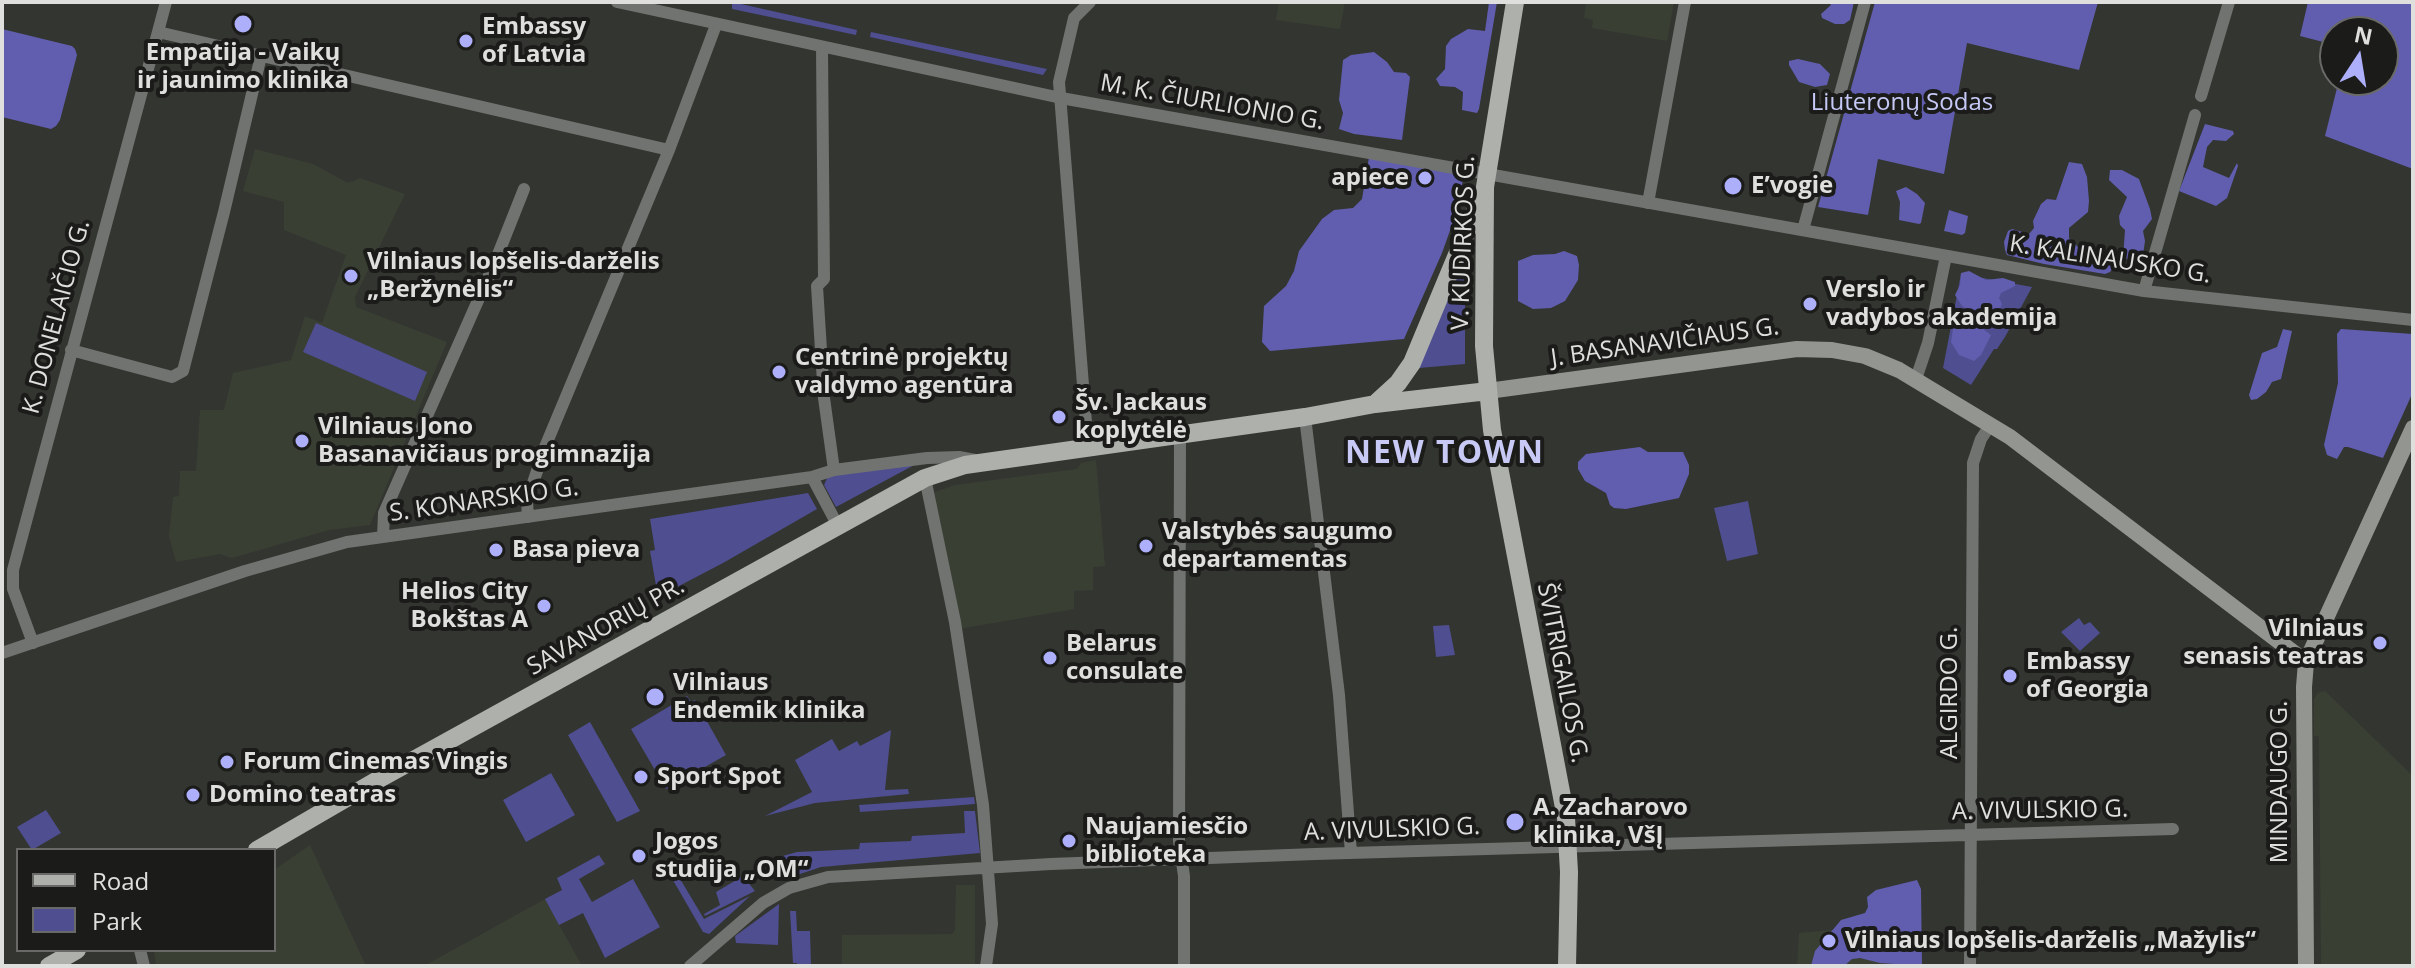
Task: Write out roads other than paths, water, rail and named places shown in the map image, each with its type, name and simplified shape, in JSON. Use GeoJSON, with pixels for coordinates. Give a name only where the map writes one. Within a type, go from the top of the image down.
{"type":"FeatureCollection","features":[{"type":"Feature","properties":{"kind":"main road","name":"V. KUDIRKOS G."},"geometry":{"type":"LineString","coordinates":[[1488,391],[1484,324],[1486,181],[1515,2]]}},
{"type":"Feature","properties":{"kind":"main road"},"geometry":{"type":"LineString","coordinates":[[1375,404],[1398,383],[1412,363],[1486,181]]}},
{"type":"Feature","properties":{"kind":"main road","name":"J. BASANAVIČIAUS G."},"geometry":{"type":"LineString","coordinates":[[986,462],[1305,417],[1375,404],[1775,352],[1815,349],[1865,356],[1916,379],[1991,424],[2306,662]]}},
{"type":"Feature","properties":{"kind":"main road","name":"ŠVITRIGAILOS G."},"geometry":{"type":"LineString","coordinates":[[1488,391],[1512,542],[1563,804],[1568,848],[1567,966]]}},
{"type":"Feature","properties":{"kind":"main road","name":"MINDAUGO G."},"geometry":{"type":"LineString","coordinates":[[2306,966],[2306,662],[2413,428]]}},
{"type":"Feature","properties":{"kind":"main road","name":"SAVANORIŲ PR."},"geometry":{"type":"LineString","coordinates":[[260,848],[381,778],[925,478],[965,465],[986,462]]}},
{"type":"Feature","properties":{"kind":"main road"},"geometry":{"type":"LineString","coordinates":[[49,966],[74,952]]}},
{"type":"Feature","properties":{"kind":"street","name":"K. DONELAIČIO G."},"geometry":{"type":"LineString","coordinates":[[33,643],[13,589],[13,570],[166,2]]}},
{"type":"Feature","properties":{"kind":"street","name":"M. K. ČIURLIONIO G."},"geometry":{"type":"LineString","coordinates":[[617,2],[1061,98],[1486,181],[1648,203],[1803,230]]}},
{"type":"Feature","properties":{"kind":"street"},"geometry":{"type":"LineString","coordinates":[[1088,448],[1059,82],[1074,18],[1090,2]]}},
{"type":"Feature","properties":{"kind":"street"},"geometry":{"type":"LineString","coordinates":[[1648,203],[1685,2]]}},
{"type":"Feature","properties":{"kind":"street"},"geometry":{"type":"LineString","coordinates":[[1803,230],[1865,2]]}},
{"type":"Feature","properties":{"kind":"street"},"geometry":{"type":"LineString","coordinates":[[2201,96],[2229,2]]}},
{"type":"Feature","properties":{"kind":"street"},"geometry":{"type":"LineString","coordinates":[[528,517],[527,501],[545,447],[669,150],[716,25]]}},
{"type":"Feature","properties":{"kind":"street"},"geometry":{"type":"LineString","coordinates":[[158,32],[669,150]]}},
{"type":"Feature","properties":{"kind":"street"},"geometry":{"type":"LineString","coordinates":[[822,47],[824,279],[817,286],[824,398],[834,470]]}},
{"type":"Feature","properties":{"kind":"street"},"geometry":{"type":"LineString","coordinates":[[71,350],[172,377],[183,371],[261,56]]}},
{"type":"Feature","properties":{"kind":"street"},"geometry":{"type":"LineString","coordinates":[[2144,291],[2195,115]]}},
{"type":"Feature","properties":{"kind":"street"},"geometry":{"type":"LineString","coordinates":[[383,537],[384,513],[524,189]]}},
{"type":"Feature","properties":{"kind":"street","name":"K. KALINAUSKO G."},"geometry":{"type":"LineString","coordinates":[[1803,230],[2144,291],[2413,320]]}},
{"type":"Feature","properties":{"kind":"street"},"geometry":{"type":"LineString","coordinates":[[1916,379],[1928,343],[1946,256]]}},
{"type":"Feature","properties":{"kind":"street"},"geometry":{"type":"LineString","coordinates":[[1305,417],[1339,695],[1351,853]]}},
{"type":"Feature","properties":{"kind":"street","name":"ALGIRDO G."},"geometry":{"type":"LineString","coordinates":[[1970,966],[1973,463],[1981,439],[1991,424]]}},
{"type":"Feature","properties":{"kind":"street"},"geometry":{"type":"LineString","coordinates":[[1180,435],[1179,841],[1184,876],[1184,966]]}},
{"type":"Feature","properties":{"kind":"street","name":"S. KONARSKIO G."},"geometry":{"type":"LineString","coordinates":[[2,653],[302,553],[383,537],[927,458],[959,457],[986,462]]}},
{"type":"Feature","properties":{"kind":"street"},"geometry":{"type":"LineString","coordinates":[[812,477],[838,526]]}},
{"type":"Feature","properties":{"kind":"street"},"geometry":{"type":"LineString","coordinates":[[925,478],[963,670],[983,803],[992,924],[986,966]]}},
{"type":"Feature","properties":{"kind":"street","name":"A. VIVULSKIO G."},"geometry":{"type":"LineString","coordinates":[[690,966],[763,903],[806,882],[828,877],[1351,853],[2173,829]]}},
{"type":"Feature","properties":{"kind":"place","name":"Empatija - Vaikų ir jaunimo klinika"},"geometry":{"type":"Point","coordinates":[243,24]}},
{"type":"Feature","properties":{"kind":"place","name":"Embassy of Latvia"},"geometry":{"type":"Point","coordinates":[466,41]}},
{"type":"Feature","properties":{"kind":"place","name":"apiece"},"geometry":{"type":"Point","coordinates":[1425,178]}},
{"type":"Feature","properties":{"kind":"place","name":"E’vogie"},"geometry":{"type":"Point","coordinates":[1733,186]}},
{"type":"Feature","properties":{"kind":"place","name":"Vilniaus lopšelis-darželis „Beržynėlis“"},"geometry":{"type":"Point","coordinates":[351,276]}},
{"type":"Feature","properties":{"kind":"place","name":"Verslo ir vadybos akademija"},"geometry":{"type":"Point","coordinates":[1810,304]}},
{"type":"Feature","properties":{"kind":"place","name":"Centrinė projektų valdymo agentūra"},"geometry":{"type":"Point","coordinates":[779,372]}},
{"type":"Feature","properties":{"kind":"place","name":"Šv. Jackaus koplytėlė"},"geometry":{"type":"Point","coordinates":[1059,417]}},
{"type":"Feature","properties":{"kind":"place","name":"Vilniaus Jono Basanavičiaus progimnazija"},"geometry":{"type":"Point","coordinates":[302,441]}},
{"type":"Feature","properties":{"kind":"place","name":"Valstybės saugumo departamentas"},"geometry":{"type":"Point","coordinates":[1146,546]}},
{"type":"Feature","properties":{"kind":"place","name":"Basa pieva"},"geometry":{"type":"Point","coordinates":[496,550]}},
{"type":"Feature","properties":{"kind":"place","name":"Helios City Bokštas A"},"geometry":{"type":"Point","coordinates":[544,606]}},
{"type":"Feature","properties":{"kind":"place","name":"Vilniaus senasis teatras"},"geometry":{"type":"Point","coordinates":[2380,643]}},
{"type":"Feature","properties":{"kind":"place","name":"Belarus consulate"},"geometry":{"type":"Point","coordinates":[1050,658]}},
{"type":"Feature","properties":{"kind":"place","name":"Embassy of Georgia"},"geometry":{"type":"Point","coordinates":[2010,676]}},
{"type":"Feature","properties":{"kind":"place","name":"Vilniaus Endemik klinika"},"geometry":{"type":"Point","coordinates":[655,697]}},
{"type":"Feature","properties":{"kind":"place","name":"Forum Cinemas Vingis"},"geometry":{"type":"Point","coordinates":[227,762]}},
{"type":"Feature","properties":{"kind":"place","name":"Sport Spot"},"geometry":{"type":"Point","coordinates":[641,777]}},
{"type":"Feature","properties":{"kind":"place","name":"Domino teatras"},"geometry":{"type":"Point","coordinates":[193,795]}},
{"type":"Feature","properties":{"kind":"place","name":"A. Zacharovo klinika, VšĮ"},"geometry":{"type":"Point","coordinates":[1515,822]}},
{"type":"Feature","properties":{"kind":"place","name":"Naujamiesčio biblioteka"},"geometry":{"type":"Point","coordinates":[1069,841]}},
{"type":"Feature","properties":{"kind":"place","name":"Jogos studija „OM“"},"geometry":{"type":"Point","coordinates":[639,856]}},
{"type":"Feature","properties":{"kind":"place","name":"Vilniaus lopšelis-darželis „Mažylis“"},"geometry":{"type":"Point","coordinates":[1829,941]}},
{"type":"Feature","properties":{"kind":"district","name":"NEW TOWN"},"geometry":{"type":"Point","coordinates":[1445,454]}},
{"type":"Feature","properties":{"kind":"park label","name":"Liuteronų Sodas"},"geometry":{"type":"Point","coordinates":[1902,103]}}]}
